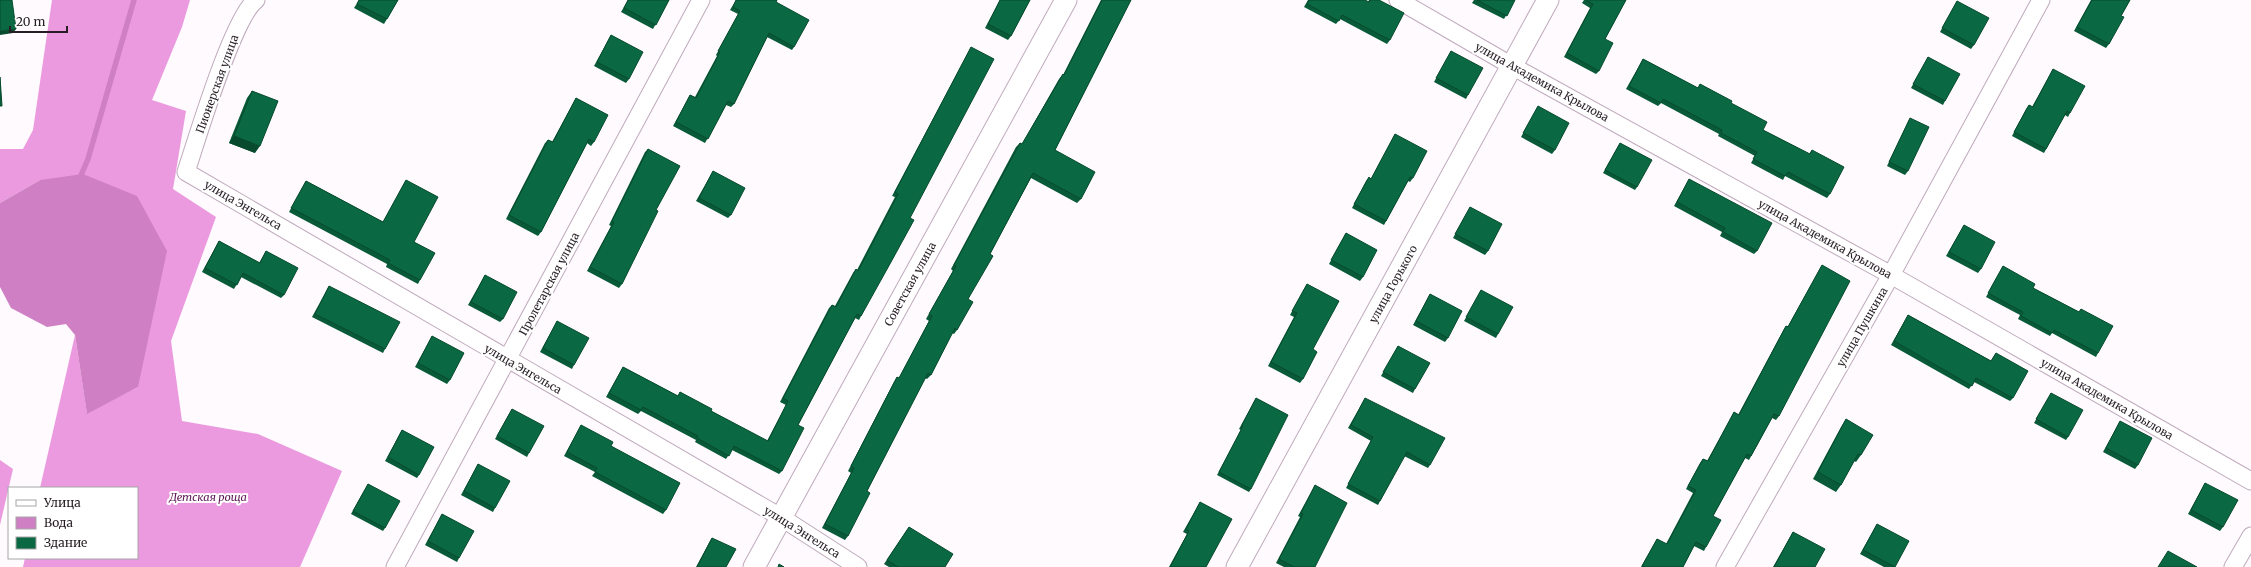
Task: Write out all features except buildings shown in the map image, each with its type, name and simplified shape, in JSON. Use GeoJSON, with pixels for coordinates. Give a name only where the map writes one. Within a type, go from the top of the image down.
{"type":"FeatureCollection","features":[{"type":"Feature","properties":{"kind":"street","name":"Пионерская улица"},"geometry":{"type":"LineString","coordinates":[[186,172],[232,38],[250,4],[256,0]]}},
{"type":"Feature","properties":{"kind":"street","name":"Пролетарская улица"},"geometry":{"type":"LineString","coordinates":[[394,567],[508,360],[700,0]]}},
{"type":"Feature","properties":{"kind":"street","name":"Советская улица"},"geometry":{"type":"LineString","coordinates":[[754,567],[1066,0]]}},
{"type":"Feature","properties":{"kind":"street","name":"улица Академика Крылова"},"geometry":{"type":"LineString","coordinates":[[1398,0],[1512,66],[1891,275],[2251,481]]}},
{"type":"Feature","properties":{"kind":"street","name":"улица Горького"},"geometry":{"type":"LineString","coordinates":[[1237,567],[1548,0]]}},
{"type":"Feature","properties":{"kind":"street","name":"улица Пушкина"},"geometry":{"type":"LineString","coordinates":[[1725,567],[1891,275],[2040,0]]}},
{"type":"Feature","properties":{"kind":"street","name":"улица Энгельса"},"geometry":{"type":"LineString","coordinates":[[186,172],[782,518],[858,567]]}},
{"type":"Feature","properties":{"kind":"street"},"geometry":{"type":"LineString","coordinates":[[2233,567],[2251,536]]}},
{"type":"Feature","properties":{"kind":"green space","name":"Детская роща"},"geometry":{"type":"Polygon","coordinates":[[[52,0],[190,0],[182,27],[152,100],[186,111],[173,189],[216,217],[171,341],[182,421],[258,434],[342,471],[300,567],[23,567],[25,559],[138,559],[138,487],[40,487],[75,335],[87,413],[138,387],[40,180],[0,203],[0,149],[23,149],[33,130],[52,0]]]}},
{"type":"Feature","properties":{"kind":"green space"},"geometry":{"type":"Polygon","coordinates":[[[0,460],[13,469],[0,525],[0,460]]]}},
{"type":"Feature","properties":{"kind":"water"},"geometry":{"type":"Polygon","coordinates":[[[83,174],[137,196],[167,251],[138,387],[87,414],[75,335],[66,324],[47,327],[11,308],[0,287],[0,203],[40,180],[83,174]]]}},
{"type":"Feature","properties":{"kind":"waterway"},"geometry":{"type":"LineString","coordinates":[[79,180],[88,159],[134,0]]}}]}
